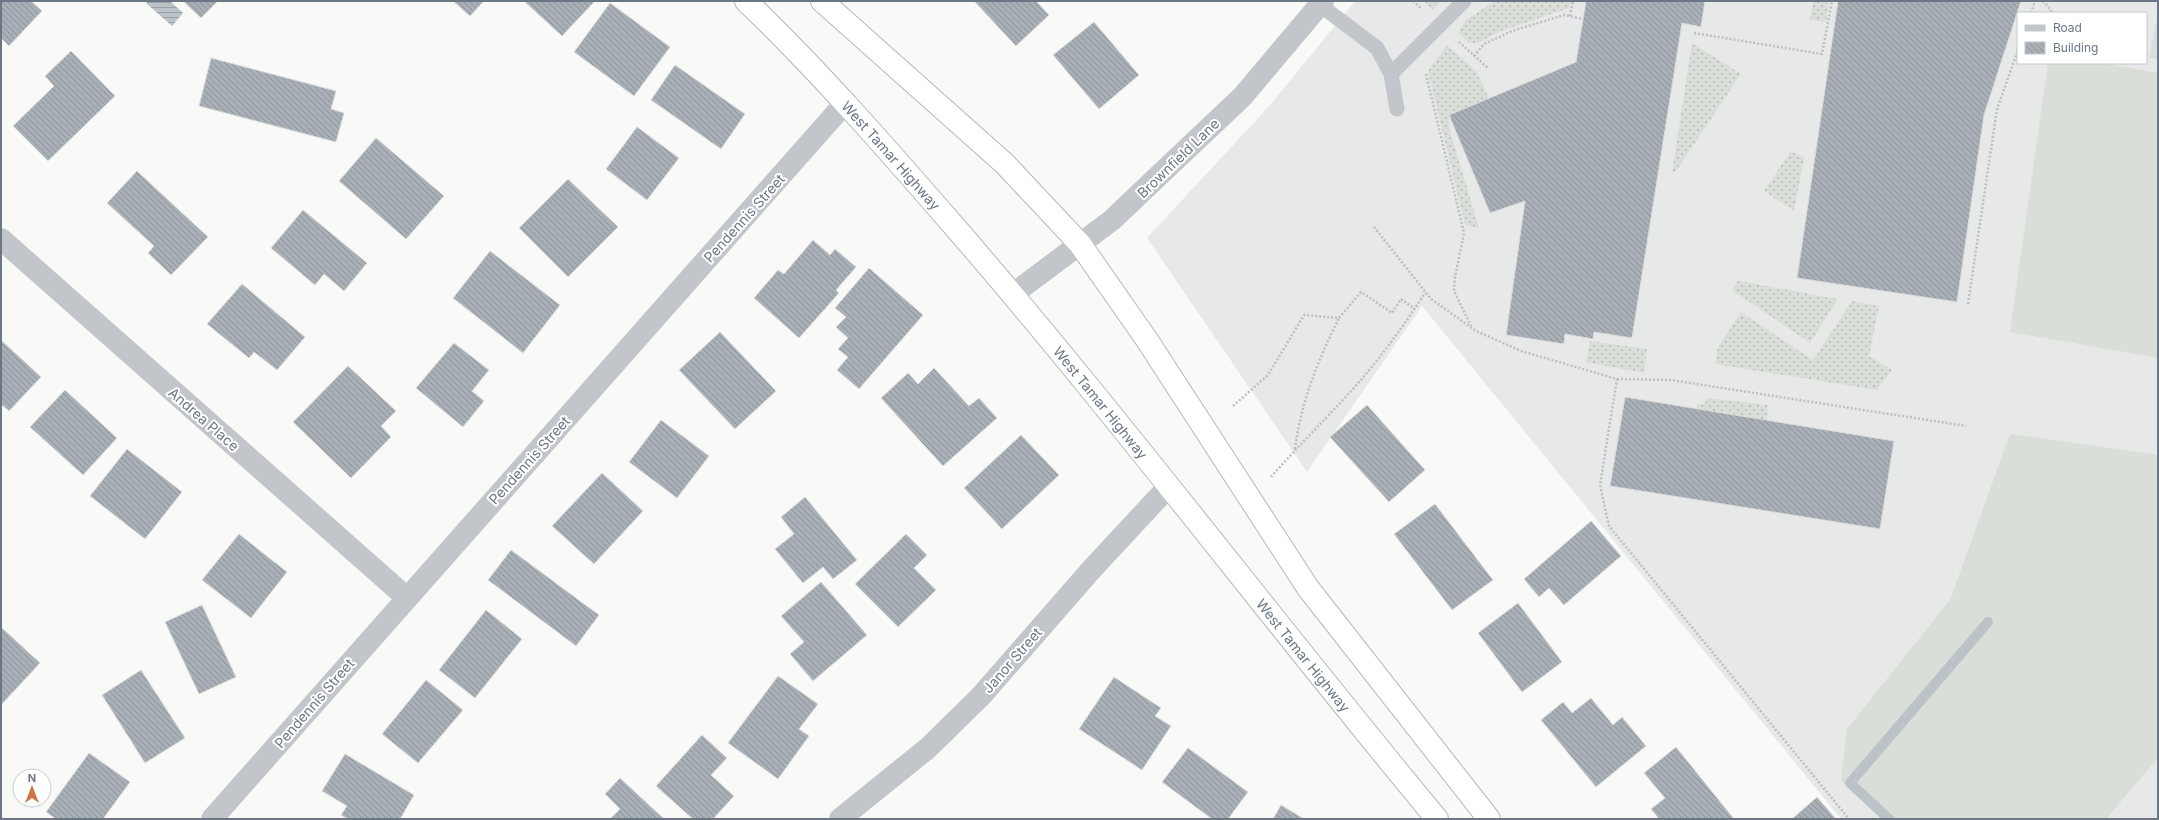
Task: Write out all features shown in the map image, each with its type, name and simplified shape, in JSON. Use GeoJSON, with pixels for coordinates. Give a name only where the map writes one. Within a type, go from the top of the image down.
{"type":"FeatureCollection","features":[{"type":"Feature","properties":{"kind":"highway","name":"West Tamar Highway"},"geometry":{"type":"LineString","coordinates":[[746,1],[846,102],[1013,294],[1169,486],[1341,703],[1437,819]]}},
{"type":"Feature","properties":{"kind":"highway"},"geometry":{"type":"LineString","coordinates":[[822,1],[1005,164],[1080,244],[1148,340],[1308,588],[1489,819]]}},
{"type":"Feature","properties":{"kind":"street","name":"Brownfield Lane"},"geometry":{"type":"LineString","coordinates":[[1013,294],[1112,220],[1242,97],[1322,3]]}},
{"type":"Feature","properties":{"kind":"street","name":"Pendennis Street"},"geometry":{"type":"LineString","coordinates":[[212,819],[846,102]]}},
{"type":"Feature","properties":{"kind":"street","name":"Andrea Place"},"geometry":{"type":"LineString","coordinates":[[1,239],[407,598]]}},
{"type":"Feature","properties":{"kind":"street","name":"Janor Street"},"geometry":{"type":"LineString","coordinates":[[840,819],[928,748],[981,696],[1091,570],[1169,486]]}},
{"type":"Feature","properties":{"kind":"lane"},"geometry":{"type":"LineString","coordinates":[[1390,74],[1464,1]]}},
{"type":"Feature","properties":{"kind":"lane"},"geometry":{"type":"LineString","coordinates":[[1322,3],[1377,48],[1390,74],[1397,109]]}},
{"type":"Feature","properties":{"kind":"path"},"geometry":{"type":"LineString","coordinates":[[1570,16],[1573,1]]}},
{"type":"Feature","properties":{"kind":"path"},"geometry":{"type":"LineString","coordinates":[[1694,33],[1822,54],[1832,1]]}},
{"type":"Feature","properties":{"kind":"path"},"geometry":{"type":"LineString","coordinates":[[2031,12],[2035,1]]}},
{"type":"Feature","properties":{"kind":"path"},"geometry":{"type":"LineString","coordinates":[[2043,1],[2052,12]]}},
{"type":"Feature","properties":{"kind":"path"},"geometry":{"type":"LineString","coordinates":[[1474,56],[1484,44],[1512,31],[1564,15],[1584,19]]}},
{"type":"Feature","properties":{"kind":"path"},"geometry":{"type":"LineString","coordinates":[[1454,37],[1488,68]]}},
{"type":"Feature","properties":{"kind":"path"},"geometry":{"type":"LineString","coordinates":[[1968,304],[1997,109],[2017,53]]}},
{"type":"Feature","properties":{"kind":"path"},"geometry":{"type":"LineString","coordinates":[[1425,70],[1464,233],[1455,277],[1454,291],[1463,314],[1472,328]]}},
{"type":"Feature","properties":{"kind":"path"},"geometry":{"type":"LineString","coordinates":[[1374,227],[1431,299],[1472,328],[1521,351],[1617,379],[1671,380],[1966,426]]}},
{"type":"Feature","properties":{"kind":"path"},"geometry":{"type":"LineString","coordinates":[[1295,450],[1298,425],[1320,357],[1339,318],[1361,292],[1392,313],[1401,299],[1415,309]]}},
{"type":"Feature","properties":{"kind":"path"},"geometry":{"type":"LineString","coordinates":[[1251,500],[1295,450],[1352,391],[1382,354],[1426,293]]}},
{"type":"Feature","properties":{"kind":"path"},"geometry":{"type":"LineString","coordinates":[[1233,406],[1268,375],[1304,315],[1339,318]]}},
{"type":"Feature","properties":{"kind":"path"},"geometry":{"type":"LineString","coordinates":[[1617,379],[1600,485],[1609,526],[1849,819]]}},
{"type":"Feature","properties":{"kind":"shaded area"},"geometry":{"type":"Polygon","coordinates":[[[148,1],[170,1],[183,13],[172,26],[146,3],[148,1]]]}},
{"type":"Feature","properties":{"kind":"shaded area"},"geometry":{"type":"Polygon","coordinates":[[[1355,1],[2158,1],[2158,819],[1841,819],[1422,306],[1307,472],[1147,238],[1271,104],[1355,1]]]}},
{"type":"Feature","properties":{"kind":"shaded area"},"geometry":{"type":"Polygon","coordinates":[[[1424,1],[1441,1],[1433,10],[1424,1]]]}},
{"type":"Feature","properties":{"kind":"shaded area"},"geometry":{"type":"Polygon","coordinates":[[[1495,1],[1570,1],[1569,8],[1501,31],[1478,43],[1469,43],[1458,32],[1466,20],[1495,1]]]}},
{"type":"Feature","properties":{"kind":"shaded area"},"geometry":{"type":"Polygon","coordinates":[[[1813,1],[1829,1],[1826,22],[1810,20],[1813,1]]]}},
{"type":"Feature","properties":{"kind":"shaded area"},"geometry":{"type":"Polygon","coordinates":[[[2158,14],[2158,60],[2149,58],[2158,14]]]}},
{"type":"Feature","properties":{"kind":"shaded area"},"geometry":{"type":"Polygon","coordinates":[[[1692,43],[1741,74],[1676,171],[1672,173],[1692,43]]]}},
{"type":"Feature","properties":{"kind":"shaded area"},"geometry":{"type":"Polygon","coordinates":[[[1447,45],[1477,72],[1489,99],[1449,115],[1449,128],[1479,228],[1465,225],[1428,71],[1447,45]]]}},
{"type":"Feature","properties":{"kind":"shaded area"},"geometry":{"type":"Polygon","coordinates":[[[2048,64],[2108,64],[2158,73],[2158,358],[2010,332],[2048,64]]]}},
{"type":"Feature","properties":{"kind":"shaded area"},"geometry":{"type":"Polygon","coordinates":[[[1791,151],[1804,158],[1794,211],[1764,191],[1791,151]]]}},
{"type":"Feature","properties":{"kind":"shaded area"},"geometry":{"type":"Polygon","coordinates":[[[1738,281],[1838,299],[1810,343],[1732,290],[1738,281]]]}},
{"type":"Feature","properties":{"kind":"shaded area"},"geometry":{"type":"Polygon","coordinates":[[[1852,301],[1879,306],[1869,356],[1892,370],[1877,390],[1715,364],[1718,347],[1741,312],[1813,360],[1852,301]]]}},
{"type":"Feature","properties":{"kind":"shaded area"},"geometry":{"type":"Polygon","coordinates":[[[1590,341],[1647,349],[1644,373],[1586,362],[1590,341]]]}},
{"type":"Feature","properties":{"kind":"shaded area"},"geometry":{"type":"Polygon","coordinates":[[[1708,398],[1768,405],[1767,420],[1696,409],[1697,404],[1704,404],[1708,398]]]}},
{"type":"Feature","properties":{"kind":"shaded area"},"geometry":{"type":"Polygon","coordinates":[[[2010,434],[2158,455],[2158,758],[2106,819],[1881,819],[1841,780],[1847,729],[1950,600],[2010,434]]]}},
{"type":"Feature","properties":{"kind":"building"},"geometry":{"type":"Polygon","coordinates":[[[1,1],[31,1],[42,11],[9,46],[1,38],[1,1]]]}},
{"type":"Feature","properties":{"kind":"building"},"geometry":{"type":"Polygon","coordinates":[[[183,1],[218,1],[201,18],[183,1]]]}},
{"type":"Feature","properties":{"kind":"building"},"geometry":{"type":"Polygon","coordinates":[[[453,1],[484,1],[470,16],[453,1]]]}},
{"type":"Feature","properties":{"kind":"building"},"geometry":{"type":"Polygon","coordinates":[[[524,1],[595,1],[562,36],[524,1]]]}},
{"type":"Feature","properties":{"kind":"building"},"geometry":{"type":"Polygon","coordinates":[[[974,1],[1036,1],[1049,15],[1016,46],[974,1]]]}},
{"type":"Feature","properties":{"kind":"building"},"geometry":{"type":"Polygon","coordinates":[[[1586,1],[1705,1],[1701,27],[1682,23],[1632,338],[1594,332],[1593,339],[1565,334],[1564,344],[1506,335],[1525,201],[1490,213],[1449,115],[1576,62],[1586,1]]]}},
{"type":"Feature","properties":{"kind":"building"},"geometry":{"type":"Polygon","coordinates":[[[1838,1],[2021,1],[1984,115],[1957,302],[1797,278],[1838,1]]]}},
{"type":"Feature","properties":{"kind":"building"},"geometry":{"type":"Polygon","coordinates":[[[610,3],[670,47],[634,96],[574,52],[610,3]]]}},
{"type":"Feature","properties":{"kind":"building"},"geometry":{"type":"Polygon","coordinates":[[[1094,22],[1139,75],[1099,109],[1053,55],[1094,22]]]}},
{"type":"Feature","properties":{"kind":"building"},"geometry":{"type":"Polygon","coordinates":[[[71,51],[115,96],[48,161],[13,126],[54,86],[45,76],[71,51]]]}},
{"type":"Feature","properties":{"kind":"building"},"geometry":{"type":"Polygon","coordinates":[[[211,58],[336,91],[331,109],[344,113],[336,142],[199,106],[211,58]]]}},
{"type":"Feature","properties":{"kind":"building"},"geometry":{"type":"Polygon","coordinates":[[[675,65],[745,114],[721,149],[651,100],[675,65]]]}},
{"type":"Feature","properties":{"kind":"building"},"geometry":{"type":"Polygon","coordinates":[[[637,127],[679,158],[647,200],[606,169],[637,127]]]}},
{"type":"Feature","properties":{"kind":"building"},"geometry":{"type":"Polygon","coordinates":[[[376,138],[444,196],[406,239],[339,181],[376,138]]]}},
{"type":"Feature","properties":{"kind":"building"},"geometry":{"type":"Polygon","coordinates":[[[137,171],[208,237],[171,275],[148,253],[154,246],[107,203],[137,171]]]}},
{"type":"Feature","properties":{"kind":"building"},"geometry":{"type":"Polygon","coordinates":[[[568,179],[618,227],[568,277],[519,228],[568,179]]]}},
{"type":"Feature","properties":{"kind":"building"},"geometry":{"type":"Polygon","coordinates":[[[303,210],[367,263],[344,291],[324,274],[315,285],[271,248],[303,210]]]}},
{"type":"Feature","properties":{"kind":"building"},"geometry":{"type":"Polygon","coordinates":[[[813,240],[830,255],[835,249],[856,267],[836,290],[839,293],[799,338],[754,298],[778,270],[784,274],[813,240]]]}},
{"type":"Feature","properties":{"kind":"building"},"geometry":{"type":"Polygon","coordinates":[[[490,251],[560,305],[523,353],[453,298],[490,251]]]}},
{"type":"Feature","properties":{"kind":"building"},"geometry":{"type":"Polygon","coordinates":[[[869,268],[923,315],[859,389],[837,370],[848,357],[838,349],[848,338],[836,327],[846,317],[835,308],[869,268]]]}},
{"type":"Feature","properties":{"kind":"building"},"geometry":{"type":"Polygon","coordinates":[[[242,284],[305,337],[277,370],[254,352],[249,358],[207,324],[242,284]]]}},
{"type":"Feature","properties":{"kind":"building"},"geometry":{"type":"Polygon","coordinates":[[[720,332],[776,391],[735,429],[679,370],[720,332]]]}},
{"type":"Feature","properties":{"kind":"building"},"geometry":{"type":"Polygon","coordinates":[[[1,340],[41,377],[9,411],[1,404],[1,340]]]}},
{"type":"Feature","properties":{"kind":"building"},"geometry":{"type":"Polygon","coordinates":[[[454,343],[489,370],[472,391],[484,401],[463,427],[416,388],[454,343]]]}},
{"type":"Feature","properties":{"kind":"building"},"geometry":{"type":"Polygon","coordinates":[[[348,366],[396,411],[381,426],[391,437],[351,478],[293,422],[348,366]]]}},
{"type":"Feature","properties":{"kind":"building"},"geometry":{"type":"Polygon","coordinates":[[[934,368],[969,406],[979,398],[997,418],[943,466],[881,398],[908,373],[918,384],[934,368]]]}},
{"type":"Feature","properties":{"kind":"building"},"geometry":{"type":"Polygon","coordinates":[[[65,390],[117,438],[83,475],[30,427],[65,390]]]}},
{"type":"Feature","properties":{"kind":"building"},"geometry":{"type":"Polygon","coordinates":[[[1625,397],[1894,441],[1880,529],[1610,486],[1625,397]]]}},
{"type":"Feature","properties":{"kind":"building"},"geometry":{"type":"Polygon","coordinates":[[[1367,405],[1425,470],[1389,502],[1330,437],[1367,405]]]}},
{"type":"Feature","properties":{"kind":"building"},"geometry":{"type":"Polygon","coordinates":[[[661,420],[709,456],[677,498],[629,462],[661,420]]]}},
{"type":"Feature","properties":{"kind":"building"},"geometry":{"type":"Polygon","coordinates":[[[1021,435],[1059,475],[1002,529],[964,488],[1021,435]]]}},
{"type":"Feature","properties":{"kind":"building"},"geometry":{"type":"Polygon","coordinates":[[[127,449],[182,492],[145,539],[90,496],[127,449]]]}},
{"type":"Feature","properties":{"kind":"building"},"geometry":{"type":"Polygon","coordinates":[[[602,473],[643,511],[594,564],[552,526],[602,473]]]}},
{"type":"Feature","properties":{"kind":"building"},"geometry":{"type":"Polygon","coordinates":[[[805,497],[857,560],[833,579],[823,567],[803,583],[775,549],[794,534],[781,517],[805,497]]]}},
{"type":"Feature","properties":{"kind":"building"},"geometry":{"type":"Polygon","coordinates":[[[1435,504],[1493,580],[1452,610],[1394,534],[1435,504]]]}},
{"type":"Feature","properties":{"kind":"building"},"geometry":{"type":"Polygon","coordinates":[[[1591,521],[1621,556],[1564,605],[1549,588],[1539,597],[1524,579],[1591,521]]]}},
{"type":"Feature","properties":{"kind":"building"},"geometry":{"type":"Polygon","coordinates":[[[239,534],[287,572],[251,618],[202,580],[239,534]]]}},
{"type":"Feature","properties":{"kind":"building"},"geometry":{"type":"Polygon","coordinates":[[[906,534],[927,555],[914,568],[936,590],[898,627],[855,584],[906,534]]]}},
{"type":"Feature","properties":{"kind":"building"},"geometry":{"type":"Polygon","coordinates":[[[511,550],[599,615],[576,646],[488,580],[511,550]]]}},
{"type":"Feature","properties":{"kind":"building"},"geometry":{"type":"Polygon","coordinates":[[[821,582],[867,635],[813,681],[790,654],[804,642],[781,616],[821,582]]]}},
{"type":"Feature","properties":{"kind":"building"},"geometry":{"type":"Polygon","coordinates":[[[1518,603],[1562,662],[1522,692],[1478,633],[1518,603]]]}},
{"type":"Feature","properties":{"kind":"building"},"geometry":{"type":"Polygon","coordinates":[[[202,605],[236,677],[199,694],[165,622],[202,605]]]}},
{"type":"Feature","properties":{"kind":"building"},"geometry":{"type":"Polygon","coordinates":[[[486,610],[522,639],[475,698],[439,670],[486,610]]]}},
{"type":"Feature","properties":{"kind":"building"},"geometry":{"type":"Polygon","coordinates":[[[1,627],[40,663],[1,705],[1,627]]]}},
{"type":"Feature","properties":{"kind":"building"},"geometry":{"type":"Polygon","coordinates":[[[141,670],[185,738],[145,763],[102,695],[141,670]]]}},
{"type":"Feature","properties":{"kind":"building"},"geometry":{"type":"Polygon","coordinates":[[[778,676],[818,704],[799,729],[809,736],[778,779],[728,743],[778,676]]]}},
{"type":"Feature","properties":{"kind":"building"},"geometry":{"type":"Polygon","coordinates":[[[1114,677],[1161,708],[1155,716],[1171,726],[1142,770],[1079,729],[1114,677]]]}},
{"type":"Feature","properties":{"kind":"building"},"geometry":{"type":"Polygon","coordinates":[[[426,680],[463,710],[418,763],[382,734],[426,680]]]}},
{"type":"Feature","properties":{"kind":"building"},"geometry":{"type":"Polygon","coordinates":[[[1591,698],[1613,725],[1622,717],[1646,746],[1596,787],[1541,720],[1563,702],[1572,713],[1591,698]]]}},
{"type":"Feature","properties":{"kind":"building"},"geometry":{"type":"Polygon","coordinates":[[[702,735],[727,758],[711,775],[734,796],[713,819],[693,819],[656,786],[702,735]]]}},
{"type":"Feature","properties":{"kind":"building"},"geometry":{"type":"Polygon","coordinates":[[[1676,747],[1734,819],[1659,819],[1651,809],[1665,798],[1644,773],[1676,747]]]}},
{"type":"Feature","properties":{"kind":"building"},"geometry":{"type":"Polygon","coordinates":[[[1188,748],[1248,792],[1228,819],[1212,819],[1162,782],[1188,748]]]}},
{"type":"Feature","properties":{"kind":"building"},"geometry":{"type":"Polygon","coordinates":[[[89,753],[130,782],[103,819],[56,819],[46,812],[49,808],[52,808],[52,804],[89,753]]]}},
{"type":"Feature","properties":{"kind":"building"},"geometry":{"type":"Polygon","coordinates":[[[345,754],[414,795],[400,819],[348,819],[341,815],[347,806],[322,791],[345,754]]]}},
{"type":"Feature","properties":{"kind":"building"},"geometry":{"type":"Polygon","coordinates":[[[620,778],[664,819],[610,819],[620,809],[605,794],[620,778]]]}},
{"type":"Feature","properties":{"kind":"building"},"geometry":{"type":"Polygon","coordinates":[[[1817,797],[1836,819],[1792,819],[1817,797]]]}},
{"type":"Feature","properties":{"kind":"building"},"geometry":{"type":"Polygon","coordinates":[[[1281,805],[1304,819],[1273,819],[1281,805]]]}},
{"type":"Feature","properties":{"kind":"waterway"},"geometry":{"type":"LineString","coordinates":[[1889,819],[1850,783],[1988,622]]}}]}
